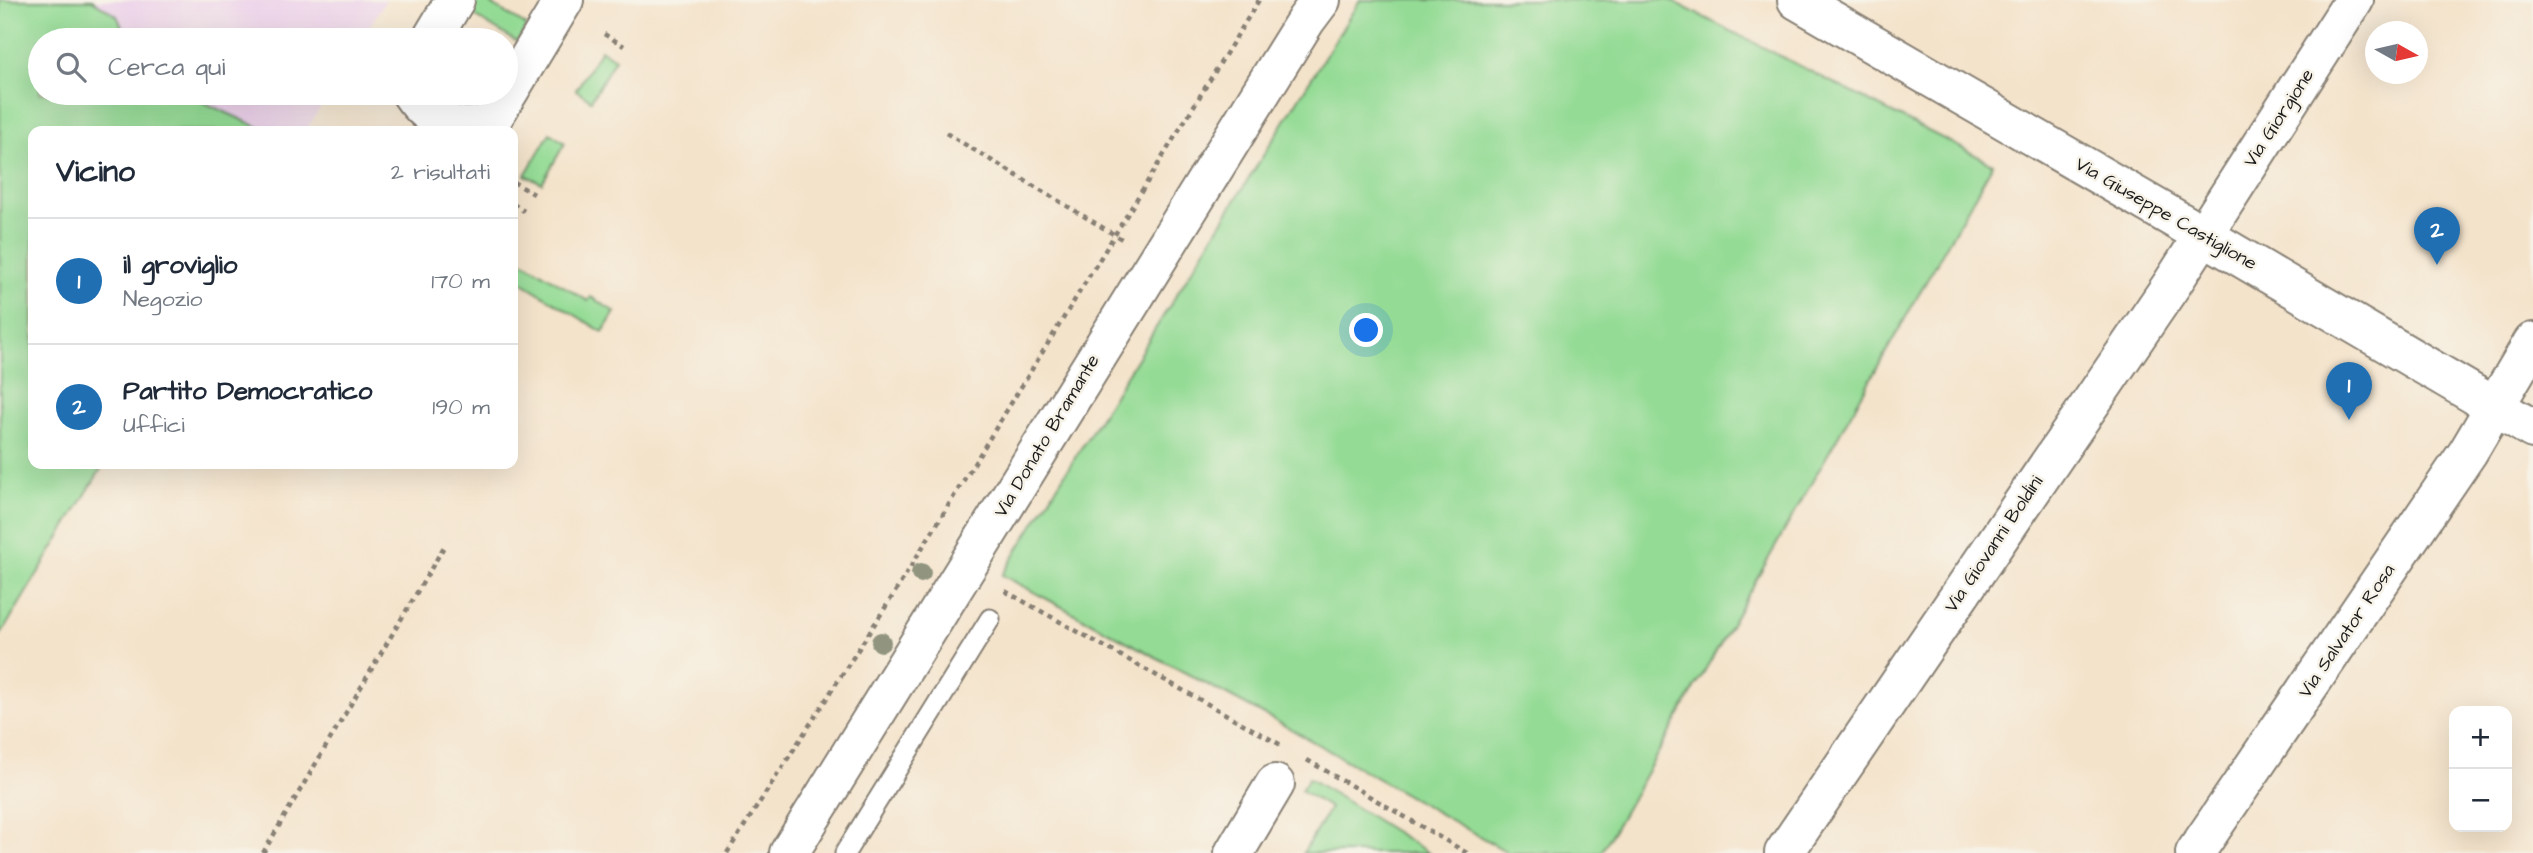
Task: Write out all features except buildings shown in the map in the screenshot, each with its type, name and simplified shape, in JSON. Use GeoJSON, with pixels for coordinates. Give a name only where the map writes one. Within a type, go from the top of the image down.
{"type":"FeatureCollection","features":[{"type":"Feature","properties":{"kind":"street"},"geometry":{"type":"LineString","coordinates":[[438,28],[456,0]]}},
{"type":"Feature","properties":{"kind":"street"},"geometry":{"type":"LineString","coordinates":[[518,76],[564,0]]}},
{"type":"Feature","properties":{"kind":"street","name":"Via Giorgione"},"geometry":{"type":"LineString","coordinates":[[2203,235],[2354,0]]}},
{"type":"Feature","properties":{"kind":"street","name":"Via Giuseppe Castiglione"},"geometry":{"type":"LineString","coordinates":[[1807,2],[2533,429]]}},
{"type":"Feature","properties":{"kind":"street","name":"Via Donato Bramante"},"geometry":{"type":"LineString","coordinates":[[789,853],[1314,7]]}},
{"type":"Feature","properties":{"kind":"street"},"geometry":{"type":"LineString","coordinates":[[421,105],[455,126]]}},
{"type":"Feature","properties":{"kind":"street"},"geometry":{"type":"LineString","coordinates":[[482,126],[491,121],[501,105]]}},
{"type":"Feature","properties":{"kind":"street","name":"Via Giovanni Boldini"},"geometry":{"type":"LineString","coordinates":[[1784,853],[2203,235]]}},
{"type":"Feature","properties":{"kind":"street","name":"Via Salvator Rosa"},"geometry":{"type":"LineString","coordinates":[[2195,853],[2468,452],[2533,342]]}},
{"type":"Feature","properties":{"kind":"street"},"geometry":{"type":"LineString","coordinates":[[1234,853],[1275,784]]}},
{"type":"Feature","properties":{"kind":"lane"},"geometry":{"type":"LineString","coordinates":[[845,853],[990,619]]}},
{"type":"Feature","properties":{"kind":"path"},"geometry":{"type":"LineString","coordinates":[[727,853],[898,586],[1259,0]]}},
{"type":"Feature","properties":{"kind":"path"},"geometry":{"type":"LineString","coordinates":[[604,34],[624,46]]}},
{"type":"Feature","properties":{"kind":"path"},"geometry":{"type":"LineString","coordinates":[[946,133],[1155,260]]}},
{"type":"Feature","properties":{"kind":"path"},"geometry":{"type":"LineString","coordinates":[[518,185],[534,194]]}},
{"type":"Feature","properties":{"kind":"path"},"geometry":{"type":"LineString","coordinates":[[518,207],[524,211]]}},
{"type":"Feature","properties":{"kind":"path"},"geometry":{"type":"LineString","coordinates":[[263,853],[446,545]]}},
{"type":"Feature","properties":{"kind":"path"},"geometry":{"type":"LineString","coordinates":[[1003,590],[1282,746]]}},
{"type":"Feature","properties":{"kind":"path"},"geometry":{"type":"LineString","coordinates":[[1306,759],[1466,853]]}},
{"type":"Feature","properties":{"kind":"shaded area"},"geometry":{"type":"Polygon","coordinates":[[[92,0],[386,0],[368,28],[122,28],[117,16],[92,0]]]}},
{"type":"Feature","properties":{"kind":"shaded area"},"geometry":{"type":"Polygon","coordinates":[[[210,105],[322,105],[309,126],[256,126],[210,105]]]}},
{"type":"Feature","properties":{"kind":"green space"},"geometry":{"type":"Polygon","coordinates":[[[0,0],[92,0],[117,16],[122,28],[28,28],[28,105],[210,105],[256,126],[28,126],[28,469],[101,469],[0,636],[0,0]]]}},
{"type":"Feature","properties":{"kind":"green space"},"geometry":{"type":"Polygon","coordinates":[[[474,0],[484,0],[527,26],[518,40],[518,28],[494,28],[468,12],[474,0]]]}},
{"type":"Feature","properties":{"kind":"green space"},"geometry":{"type":"Polygon","coordinates":[[[1360,0],[1670,0],[1993,164],[1601,853],[1509,853],[1287,727],[1002,575],[1360,0]]]}},
{"type":"Feature","properties":{"kind":"green space"},"geometry":{"type":"Polygon","coordinates":[[[601,50],[615,59],[591,100],[576,90],[601,50]]]}},
{"type":"Feature","properties":{"kind":"green space"},"geometry":{"type":"Polygon","coordinates":[[[550,133],[565,143],[542,183],[525,175],[550,133]]]}},
{"type":"Feature","properties":{"kind":"green space"},"geometry":{"type":"Polygon","coordinates":[[[518,258],[588,301],[591,297],[615,312],[603,332],[518,280],[518,258]]]}},
{"type":"Feature","properties":{"kind":"green space"},"geometry":{"type":"Polygon","coordinates":[[[1309,778],[1429,853],[1303,853],[1330,808],[1301,790],[1309,778]]]}},
{"type":"Feature","properties":{"kind":"place","name":"Partito Democratico"},"geometry":{"type":"Point","coordinates":[2437,265]}},
{"type":"Feature","properties":{"kind":"place","name":"il groviglio"},"geometry":{"type":"Point","coordinates":[2349,420]}}]}
